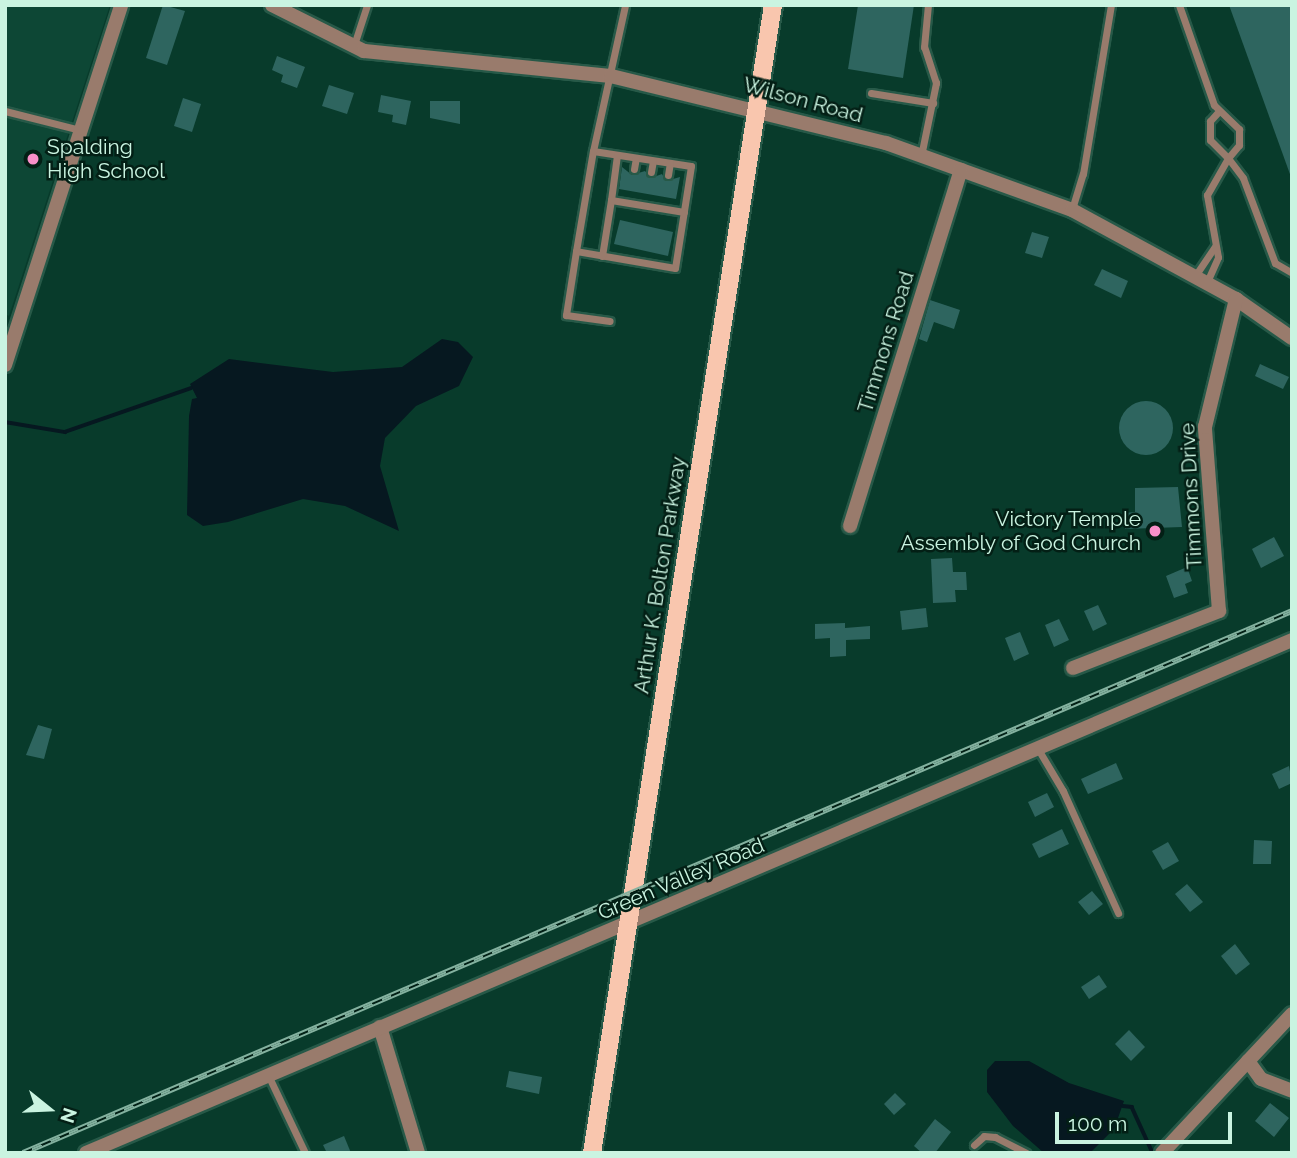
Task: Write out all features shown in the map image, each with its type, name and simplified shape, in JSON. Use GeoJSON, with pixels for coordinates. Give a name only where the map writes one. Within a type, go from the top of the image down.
{"type":"FeatureCollection","features":[{"type":"Feature","properties":{"kind":"main road","name":"Arthur K. Bolton Parkway"},"geometry":{"type":"LineString","coordinates":[[592,1153],[773,5]]}},
{"type":"Feature","properties":{"kind":"street"},"geometry":{"type":"LineString","coordinates":[[5,365],[121,5]]}},
{"type":"Feature","properties":{"kind":"street","name":"Wilson Road"},"geometry":{"type":"LineString","coordinates":[[272,5],[364,51],[611,76],[758,109],[961,170],[1072,210],[1236,299],[1292,338]]}},
{"type":"Feature","properties":{"kind":"street","name":"Timmons Road"},"geometry":{"type":"LineString","coordinates":[[850,526],[961,170]]}},
{"type":"Feature","properties":{"kind":"street","name":"Timmons Drive"},"geometry":{"type":"LineString","coordinates":[[1073,668],[1219,611],[1205,427],[1236,299]]}},
{"type":"Feature","properties":{"kind":"street","name":"Green Valley Road"},"geometry":{"type":"LineString","coordinates":[[86,1153],[1292,640]]}},
{"type":"Feature","properties":{"kind":"street"},"geometry":{"type":"LineString","coordinates":[[1162,1153],[1292,1014]]}},
{"type":"Feature","properties":{"kind":"street"},"geometry":{"type":"LineString","coordinates":[[380,1027],[418,1153]]}},
{"type":"Feature","properties":{"kind":"street"},"geometry":{"type":"LineString","coordinates":[[1248,1061],[1261,1079],[1292,1091]]}},
{"type":"Feature","properties":{"kind":"lane"},"geometry":{"type":"LineString","coordinates":[[354,46],[367,5]]}},
{"type":"Feature","properties":{"kind":"lane"},"geometry":{"type":"LineString","coordinates":[[610,321],[566,314],[593,151],[625,5]]}},
{"type":"Feature","properties":{"kind":"lane"},"geometry":{"type":"LineString","coordinates":[[921,157],[936,83],[924,47],[928,5]]}},
{"type":"Feature","properties":{"kind":"lane"},"geometry":{"type":"LineString","coordinates":[[1072,210],[1083,174],[1111,5]]}},
{"type":"Feature","properties":{"kind":"lane"},"geometry":{"type":"LineString","coordinates":[[1178,5],[1218,112],[1231,117],[1239,129],[1239,145],[1228,158],[1207,195],[1218,261],[1201,279]]}},
{"type":"Feature","properties":{"kind":"lane"},"geometry":{"type":"LineString","coordinates":[[871,93],[933,103]]}},
{"type":"Feature","properties":{"kind":"lane"},"geometry":{"type":"LineString","coordinates":[[5,111],[80,130]]}},
{"type":"Feature","properties":{"kind":"lane"},"geometry":{"type":"LineString","coordinates":[[1218,112],[1210,121],[1210,140],[1243,178],[1275,263],[1292,273]]}},
{"type":"Feature","properties":{"kind":"lane"},"geometry":{"type":"LineString","coordinates":[[576,251],[675,268],[691,166],[593,151]]}},
{"type":"Feature","properties":{"kind":"lane"},"geometry":{"type":"LineString","coordinates":[[602,256],[617,155]]}},
{"type":"Feature","properties":{"kind":"lane"},"geometry":{"type":"LineString","coordinates":[[634,169],[636,158]]}},
{"type":"Feature","properties":{"kind":"lane"},"geometry":{"type":"LineString","coordinates":[[651,172],[653,161]]}},
{"type":"Feature","properties":{"kind":"lane"},"geometry":{"type":"LineString","coordinates":[[668,175],[670,163]]}},
{"type":"Feature","properties":{"kind":"lane"},"geometry":{"type":"LineString","coordinates":[[629,203],[631,191]]}},
{"type":"Feature","properties":{"kind":"lane"},"geometry":{"type":"LineString","coordinates":[[645,205],[647,194]]}},
{"type":"Feature","properties":{"kind":"lane"},"geometry":{"type":"LineString","coordinates":[[663,208],[665,197]]}},
{"type":"Feature","properties":{"kind":"lane"},"geometry":{"type":"LineString","coordinates":[[611,200],[684,212]]}},
{"type":"Feature","properties":{"kind":"lane"},"geometry":{"type":"LineString","coordinates":[[1201,279],[1215,246]]}},
{"type":"Feature","properties":{"kind":"lane"},"geometry":{"type":"LineString","coordinates":[[1038,749],[1069,804],[1118,913]]}},
{"type":"Feature","properties":{"kind":"lane"},"geometry":{"type":"LineString","coordinates":[[268,1075],[305,1153]]}},
{"type":"Feature","properties":{"kind":"lane"},"geometry":{"type":"LineString","coordinates":[[974,1145],[984,1136],[995,1137],[1026,1153]]}},
{"type":"Feature","properties":{"kind":"shaded area","name":"Spalding High School"},"geometry":{"type":"Polygon","coordinates":[[[5,5],[110,5],[9,316],[5,314],[5,5]]]}},
{"type":"Feature","properties":{"kind":"water"},"geometry":{"type":"Polygon","coordinates":[[[442,339],[458,342],[473,357],[459,386],[416,406],[385,438],[380,466],[399,531],[345,506],[303,499],[228,522],[203,526],[187,515],[189,416],[192,399],[197,398],[190,384],[229,359],[333,372],[402,367],[442,339]]]}},
{"type":"Feature","properties":{"kind":"water"},"geometry":{"type":"Polygon","coordinates":[[[995,1061],[1029,1061],[1069,1083],[1124,1101],[1118,1118],[1122,1121],[1090,1153],[1044,1153],[1013,1126],[987,1092],[987,1070],[995,1061]]]}},
{"type":"Feature","properties":{"kind":"building"},"geometry":{"type":"Polygon","coordinates":[[[163,5],[185,11],[167,65],[146,58],[163,5]]]}},
{"type":"Feature","properties":{"kind":"building"},"geometry":{"type":"Polygon","coordinates":[[[858,5],[914,5],[903,78],[848,69],[858,5]]]}},
{"type":"Feature","properties":{"kind":"building"},"geometry":{"type":"Polygon","coordinates":[[[1229,5],[1292,5],[1292,177],[1291,177],[1229,5]]]}},
{"type":"Feature","properties":{"kind":"building"},"geometry":{"type":"Polygon","coordinates":[[[277,56],[305,67],[297,88],[281,82],[283,75],[272,70],[277,56]]]}},
{"type":"Feature","properties":{"kind":"building"},"geometry":{"type":"Polygon","coordinates":[[[329,85],[354,93],[347,114],[322,106],[329,85]]]}},
{"type":"Feature","properties":{"kind":"building"},"geometry":{"type":"Polygon","coordinates":[[[381,95],[411,101],[406,125],[392,122],[393,115],[378,112],[381,95]]]}},
{"type":"Feature","properties":{"kind":"building"},"geometry":{"type":"Polygon","coordinates":[[[183,98],[201,104],[192,132],[174,126],[183,98]]]}},
{"type":"Feature","properties":{"kind":"building"},"geometry":{"type":"Polygon","coordinates":[[[430,101],[460,101],[460,124],[430,118],[430,101]]]}},
{"type":"Feature","properties":{"kind":"building"},"geometry":{"type":"Polygon","coordinates":[[[622,167],[632,175],[645,171],[651,178],[662,174],[666,181],[680,177],[676,199],[619,189],[622,167]]]}},
{"type":"Feature","properties":{"kind":"building"},"geometry":{"type":"Polygon","coordinates":[[[620,220],[673,232],[668,256],[614,244],[620,220]]]}},
{"type":"Feature","properties":{"kind":"building"},"geometry":{"type":"Polygon","coordinates":[[[1032,232],[1049,237],[1042,258],[1025,253],[1032,232]]]}},
{"type":"Feature","properties":{"kind":"building"},"geometry":{"type":"Polygon","coordinates":[[[1102,269],[1128,281],[1121,298],[1094,285],[1102,269]]]}},
{"type":"Feature","properties":{"kind":"building"},"geometry":{"type":"Polygon","coordinates":[[[930,300],[960,310],[954,329],[934,322],[927,342],[919,339],[930,300]]]}},
{"type":"Feature","properties":{"kind":"building"},"geometry":{"type":"Polygon","coordinates":[[[1260,364],[1289,377],[1283,389],[1255,376],[1260,364]]]}},
{"type":"Feature","properties":{"kind":"building"},"geometry":{"type":"Polygon","coordinates":[[[1146,401],[1165,409],[1173,428],[1165,447],[1146,455],[1127,447],[1119,428],[1127,409],[1146,401]]]}},
{"type":"Feature","properties":{"kind":"building"},"geometry":{"type":"Polygon","coordinates":[[[1178,487],[1182,527],[1125,529],[1125,513],[1135,512],[1135,488],[1178,487]]]}},
{"type":"Feature","properties":{"kind":"building"},"geometry":{"type":"Polygon","coordinates":[[[1274,537],[1284,556],[1261,568],[1252,549],[1274,537]]]}},
{"type":"Feature","properties":{"kind":"building"},"geometry":{"type":"Polygon","coordinates":[[[952,558],[953,572],[966,572],[967,590],[955,590],[956,602],[933,603],[931,559],[952,558]]]}},
{"type":"Feature","properties":{"kind":"building"},"geometry":{"type":"Polygon","coordinates":[[[1187,567],[1192,581],[1185,584],[1188,593],[1174,598],[1166,576],[1187,567]]]}},
{"type":"Feature","properties":{"kind":"building"},"geometry":{"type":"Polygon","coordinates":[[[1098,605],[1107,624],[1093,631],[1084,611],[1098,605]]]}},
{"type":"Feature","properties":{"kind":"building"},"geometry":{"type":"Polygon","coordinates":[[[926,608],[928,627],[902,630],[900,611],[926,608]]]}},
{"type":"Feature","properties":{"kind":"building"},"geometry":{"type":"Polygon","coordinates":[[[1059,619],[1069,640],[1054,647],[1045,625],[1059,619]]]}},
{"type":"Feature","properties":{"kind":"building"},"geometry":{"type":"Polygon","coordinates":[[[845,623],[845,628],[870,626],[870,639],[846,640],[846,656],[830,657],[830,638],[815,639],[815,624],[845,623]]]}},
{"type":"Feature","properties":{"kind":"building"},"geometry":{"type":"Polygon","coordinates":[[[1020,632],[1029,654],[1014,661],[1005,638],[1020,632]]]}},
{"type":"Feature","properties":{"kind":"building"},"geometry":{"type":"Polygon","coordinates":[[[38,725],[52,729],[44,759],[26,755],[38,725]]]}},
{"type":"Feature","properties":{"kind":"building"},"geometry":{"type":"Polygon","coordinates":[[[1116,763],[1123,779],[1088,794],[1081,779],[1116,763]]]}},
{"type":"Feature","properties":{"kind":"building"},"geometry":{"type":"Polygon","coordinates":[[[1289,766],[1292,783],[1279,789],[1272,774],[1289,766]]]}},
{"type":"Feature","properties":{"kind":"building"},"geometry":{"type":"Polygon","coordinates":[[[1047,793],[1054,807],[1035,817],[1028,802],[1047,793]]]}},
{"type":"Feature","properties":{"kind":"building"},"geometry":{"type":"Polygon","coordinates":[[[1062,829],[1069,844],[1039,858],[1032,844],[1062,829]]]}},
{"type":"Feature","properties":{"kind":"building"},"geometry":{"type":"Polygon","coordinates":[[[1254,840],[1272,841],[1271,864],[1253,864],[1254,840]]]}},
{"type":"Feature","properties":{"kind":"building"},"geometry":{"type":"Polygon","coordinates":[[[1168,842],[1179,861],[1163,870],[1152,851],[1168,842]]]}},
{"type":"Feature","properties":{"kind":"building"},"geometry":{"type":"Polygon","coordinates":[[[1187,884],[1203,902],[1190,912],[1175,894],[1187,884]]]}},
{"type":"Feature","properties":{"kind":"building"},"geometry":{"type":"Polygon","coordinates":[[[1092,891],[1103,904],[1089,915],[1078,902],[1092,891]]]}},
{"type":"Feature","properties":{"kind":"building"},"geometry":{"type":"Polygon","coordinates":[[[1235,944],[1250,964],[1236,975],[1221,956],[1235,944]]]}},
{"type":"Feature","properties":{"kind":"building"},"geometry":{"type":"Polygon","coordinates":[[[1099,975],[1107,987],[1089,999],[1081,987],[1099,975]]]}},
{"type":"Feature","properties":{"kind":"building"},"geometry":{"type":"Polygon","coordinates":[[[1129,1030],[1145,1047],[1131,1061],[1115,1044],[1129,1030]]]}},
{"type":"Feature","properties":{"kind":"building"},"geometry":{"type":"Polygon","coordinates":[[[509,1071],[542,1077],[539,1094],[506,1087],[509,1071]]]}},
{"type":"Feature","properties":{"kind":"building"},"geometry":{"type":"Polygon","coordinates":[[[895,1093],[906,1104],[894,1115],[884,1104],[895,1093]]]}},
{"type":"Feature","properties":{"kind":"building"},"geometry":{"type":"Polygon","coordinates":[[[1270,1103],[1289,1118],[1274,1137],[1255,1121],[1270,1103]]]}},
{"type":"Feature","properties":{"kind":"building"},"geometry":{"type":"Polygon","coordinates":[[[935,1119],[951,1132],[935,1153],[922,1153],[914,1146],[935,1119]]]}},
{"type":"Feature","properties":{"kind":"building"},"geometry":{"type":"Polygon","coordinates":[[[344,1136],[351,1153],[327,1153],[323,1145],[344,1136]]]}},
{"type":"Feature","properties":{"kind":"waterway"},"geometry":{"type":"LineString","coordinates":[[5,422],[65,432],[191,388]]}},
{"type":"Feature","properties":{"kind":"waterway"},"geometry":{"type":"LineString","coordinates":[[1123,1106],[1132,1107],[1153,1153]]}},
{"type":"Feature","properties":{"kind":"railway"},"geometry":{"type":"LineString","coordinates":[[23,1153],[1292,611]]}},
{"type":"Feature","properties":{"kind":"place","name":"Spalding High School"},"geometry":{"type":"Point","coordinates":[33,159]}},
{"type":"Feature","properties":{"kind":"place","name":"Victory Temple Assembly of God Church"},"geometry":{"type":"Point","coordinates":[1155,531]}}]}
